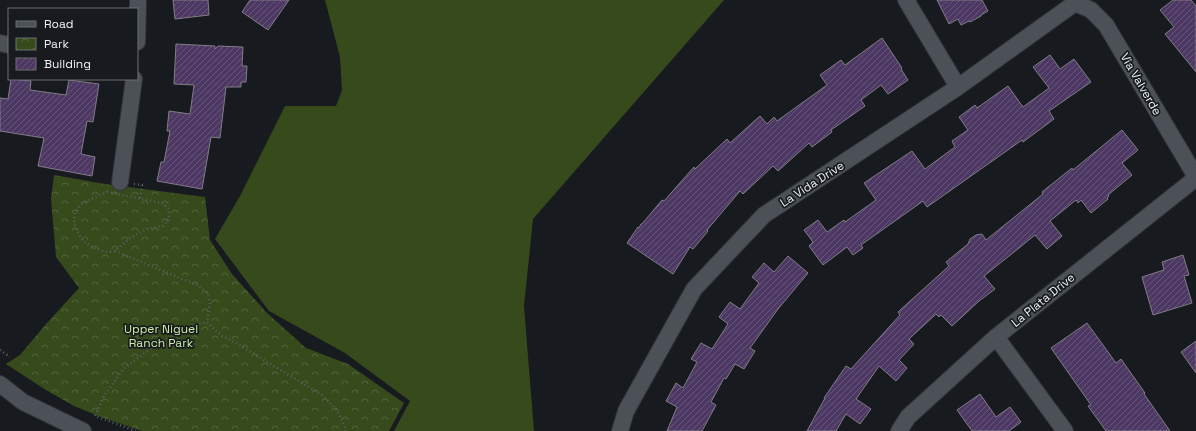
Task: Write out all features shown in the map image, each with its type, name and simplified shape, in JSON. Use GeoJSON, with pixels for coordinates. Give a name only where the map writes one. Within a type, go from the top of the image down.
{"type":"FeatureCollection","features":[{"type":"Feature","properties":{"kind":"street"},"geometry":{"type":"LineString","coordinates":[[906,0],[958,87]]}},
{"type":"Feature","properties":{"kind":"street","name":"La Vida Drive"},"geometry":{"type":"LineString","coordinates":[[620,431],[626,411],[694,289],[764,215],[958,87],[1075,3]]}},
{"type":"Feature","properties":{"kind":"street","name":"Via Valverde"},"geometry":{"type":"LineString","coordinates":[[1075,3],[1091,10],[1106,25],[1196,178]]}},
{"type":"Feature","properties":{"kind":"street"},"geometry":{"type":"LineString","coordinates":[[120,182],[134,80]]}},
{"type":"Feature","properties":{"kind":"street","name":"La Plata Drive"},"geometry":{"type":"LineString","coordinates":[[899,431],[908,417],[996,337],[1196,178]]}},
{"type":"Feature","properties":{"kind":"street"},"geometry":{"type":"LineString","coordinates":[[996,337],[1065,431]]}},
{"type":"Feature","properties":{"kind":"street"},"geometry":{"type":"LineString","coordinates":[[0,384],[23,402],[83,431]]}},
{"type":"Feature","properties":{"kind":"path"},"geometry":{"type":"LineString","coordinates":[[116,251],[130,238],[147,229],[163,226],[169,219],[169,209],[162,203],[107,192],[81,204],[75,213],[74,224],[82,240],[92,247],[105,252],[116,251],[197,285],[207,293],[210,302],[207,322]]}},
{"type":"Feature","properties":{"kind":"path"},"geometry":{"type":"LineString","coordinates":[[136,431],[95,416],[104,396],[123,369],[154,346],[191,326],[207,322]]}},
{"type":"Feature","properties":{"kind":"path"},"geometry":{"type":"LineString","coordinates":[[207,322],[222,336],[322,395],[337,410],[345,427],[345,431]]}},
{"type":"Feature","properties":{"kind":"path"},"geometry":{"type":"LineString","coordinates":[[0,350],[10,357]]}},
{"type":"Feature","properties":{"kind":"green space"},"geometry":{"type":"Polygon","coordinates":[[[325,0],[724,0],[533,219],[524,306],[534,431],[394,431],[410,401],[345,353],[269,311],[215,239],[240,196],[285,106],[336,106],[342,90],[340,57],[325,0]]]}},
{"type":"Feature","properties":{"kind":"green space","name":"Upper Niguel Ranch Park"},"geometry":{"type":"Polygon","coordinates":[[[54,175],[105,184],[205,197],[210,240],[232,274],[266,312],[306,348],[348,364],[404,403],[389,431],[142,431],[74,406],[6,364],[20,355],[79,288],[56,257],[51,199],[54,175]]]}},
{"type":"Feature","properties":{"kind":"building"},"geometry":{"type":"Polygon","coordinates":[[[173,0],[208,0],[209,15],[175,19],[173,0]]]}},
{"type":"Feature","properties":{"kind":"building"},"geometry":{"type":"Polygon","coordinates":[[[250,0],[289,0],[268,30],[242,12],[250,0]]]}},
{"type":"Feature","properties":{"kind":"building"},"geometry":{"type":"Polygon","coordinates":[[[937,0],[982,0],[988,11],[970,22],[969,21],[961,25],[958,19],[949,24],[937,0]]]}},
{"type":"Feature","properties":{"kind":"building"},"geometry":{"type":"Polygon","coordinates":[[[1173,0],[1191,0],[1196,6],[1196,72],[1165,34],[1174,27],[1160,10],[1173,0]]]}},
{"type":"Feature","properties":{"kind":"building"},"geometry":{"type":"Polygon","coordinates":[[[882,38],[902,68],[901,69],[908,80],[888,94],[881,85],[861,100],[865,106],[831,130],[832,132],[812,147],[809,143],[778,171],[773,166],[743,194],[740,191],[693,249],[690,247],[673,274],[627,243],[638,227],[639,228],[662,200],[664,201],[694,167],[695,169],[727,139],[730,143],[760,116],[767,124],[774,117],[777,121],[827,85],[820,75],[841,60],[845,65],[882,38]]]}},
{"type":"Feature","properties":{"kind":"building"},"geometry":{"type":"Polygon","coordinates":[[[176,44],[215,46],[215,49],[218,46],[243,47],[242,66],[247,66],[246,82],[241,82],[241,87],[226,87],[220,138],[211,137],[202,189],[157,181],[161,162],[164,162],[170,131],[167,131],[169,111],[190,114],[194,85],[174,84],[176,44]]]}},
{"type":"Feature","properties":{"kind":"building"},"geometry":{"type":"Polygon","coordinates":[[[1050,55],[1060,69],[1074,59],[1091,82],[1049,111],[1054,119],[1023,142],[1022,140],[927,207],[923,201],[861,245],[863,248],[853,255],[847,247],[823,265],[809,246],[813,242],[804,230],[818,220],[827,232],[844,220],[845,222],[876,200],[864,183],[912,151],[925,169],[955,147],[952,141],[968,130],[959,117],[975,105],[977,108],[1008,86],[1023,107],[1049,88],[1033,67],[1050,55]]]}},
{"type":"Feature","properties":{"kind":"building"},"geometry":{"type":"Polygon","coordinates":[[[11,80],[31,81],[30,90],[66,95],[69,80],[99,84],[93,122],[87,121],[81,154],[95,157],[92,176],[38,166],[44,138],[0,131],[0,98],[8,99],[11,80]]]}},
{"type":"Feature","properties":{"kind":"building"},"geometry":{"type":"Polygon","coordinates":[[[1122,130],[1138,150],[1122,163],[1132,175],[1108,195],[1108,199],[1091,213],[1081,200],[1078,203],[1076,200],[1050,221],[1062,236],[1047,249],[1035,235],[984,276],[995,289],[979,301],[952,326],[941,315],[939,317],[936,314],[909,339],[914,344],[899,360],[907,368],[896,381],[879,366],[856,399],[871,409],[860,424],[846,414],[836,431],[807,431],[824,398],[846,366],[851,369],[900,315],[898,312],[949,266],[946,262],[968,244],[970,239],[976,235],[982,234],[986,240],[1043,194],[1042,192],[1072,168],[1073,170],[1122,130]]]}},
{"type":"Feature","properties":{"kind":"building"},"geometry":{"type":"Polygon","coordinates":[[[1183,255],[1189,275],[1184,276],[1192,303],[1153,315],[1142,277],[1164,270],[1162,262],[1183,255]]]}},
{"type":"Feature","properties":{"kind":"building"},"geometry":{"type":"Polygon","coordinates":[[[788,256],[808,273],[778,309],[750,348],[755,351],[744,369],[735,364],[726,379],[724,378],[711,402],[716,405],[702,431],[667,431],[677,407],[666,401],[676,383],[683,388],[697,362],[691,359],[701,343],[712,349],[728,324],[719,317],[730,302],[740,309],[759,283],[752,277],[764,263],[774,272],[788,256]]]}},
{"type":"Feature","properties":{"kind":"building"},"geometry":{"type":"Polygon","coordinates":[[[1087,323],[1116,363],[1121,359],[1170,431],[1106,431],[1088,406],[1091,405],[1051,348],[1087,323]]]}},
{"type":"Feature","properties":{"kind":"building"},"geometry":{"type":"Polygon","coordinates":[[[1196,341],[1196,373],[1181,352],[1196,341]]]}},
{"type":"Feature","properties":{"kind":"building"},"geometry":{"type":"Polygon","coordinates":[[[980,394],[996,417],[1010,407],[1021,422],[1009,431],[972,431],[957,410],[980,394]]]}}]}
